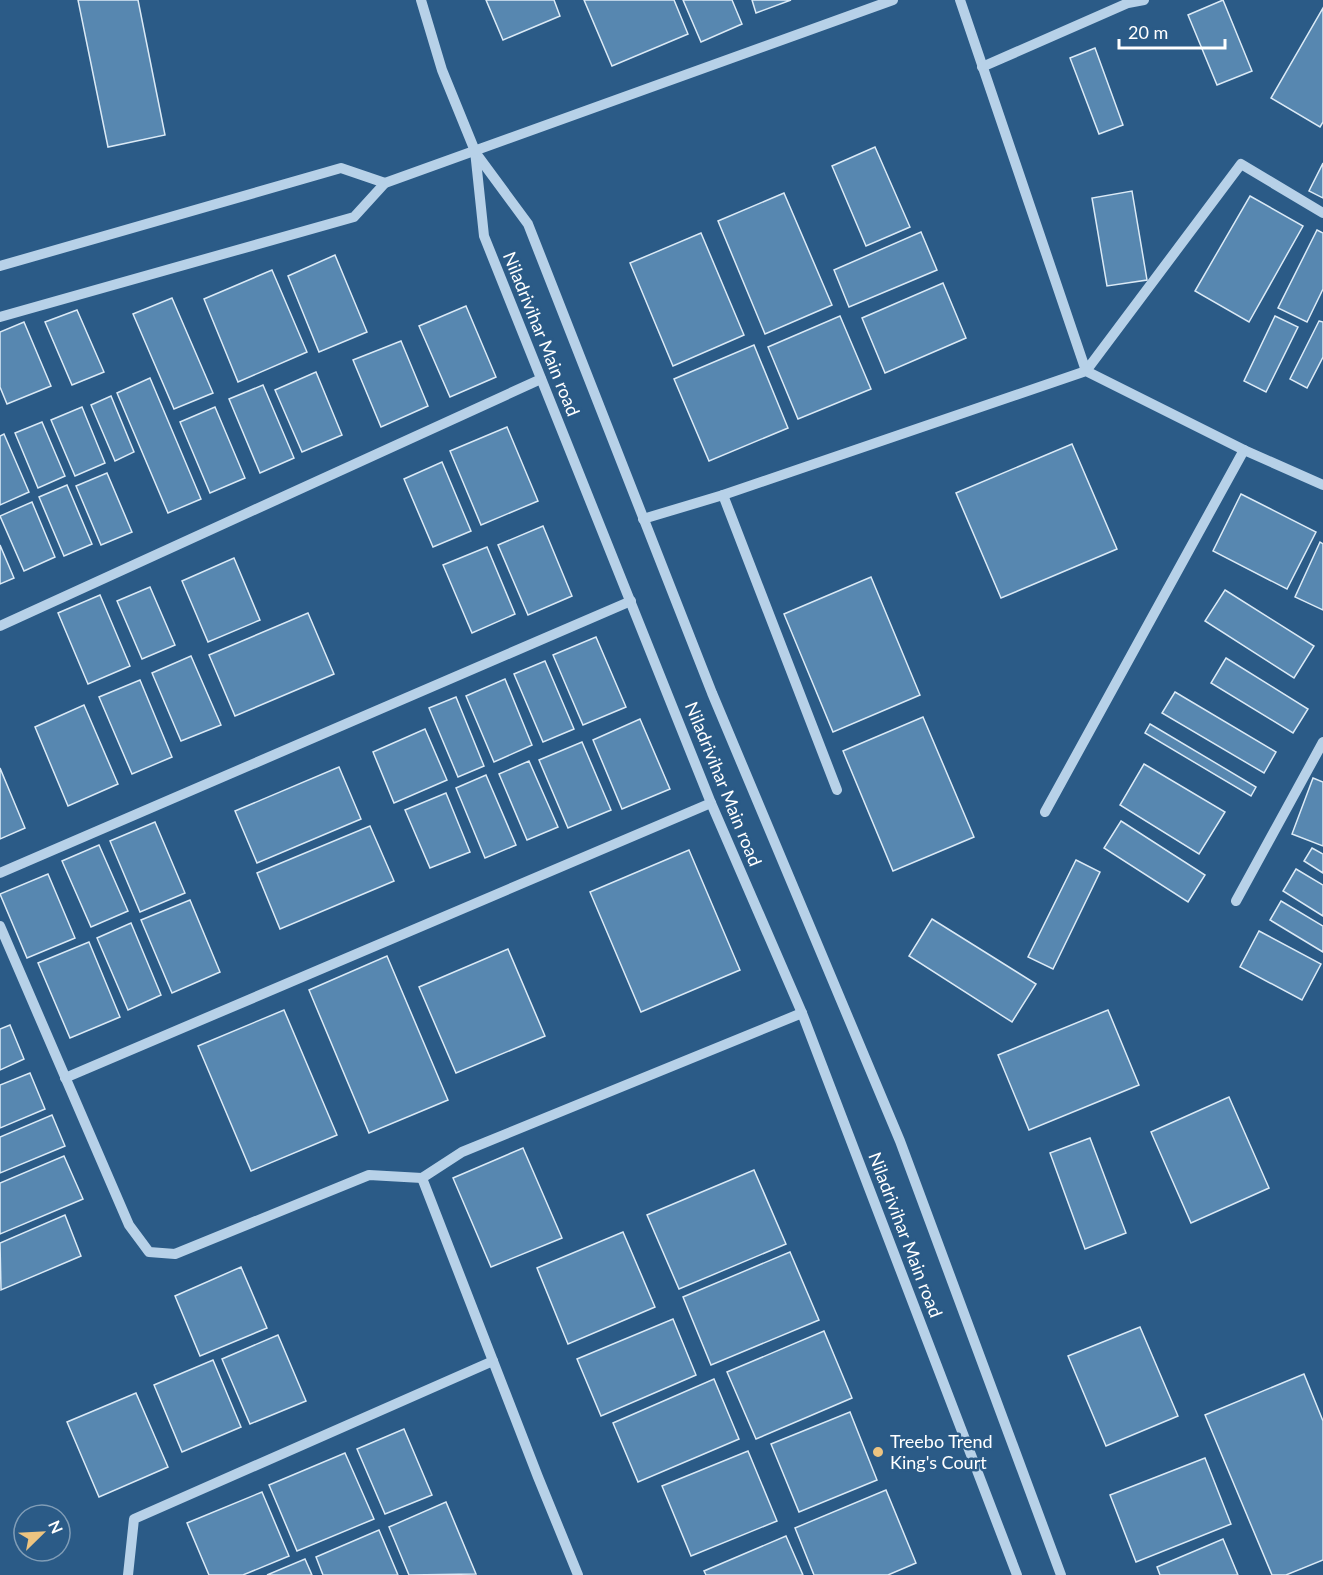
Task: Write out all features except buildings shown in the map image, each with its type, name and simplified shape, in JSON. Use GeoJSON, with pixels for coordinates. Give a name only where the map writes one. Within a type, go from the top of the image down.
{"type":"FeatureCollection","features":[{"type":"Feature","properties":{"kind":"street","name":"Niladrivihar Main road"},"geometry":{"type":"LineString","coordinates":[[421,0],[442,70],[475,151],[484,236],[711,803],[802,1013],[1017,1575]]}},
{"type":"Feature","properties":{"kind":"street"},"geometry":{"type":"LineString","coordinates":[[0,317],[354,217],[385,183],[893,0]]}},
{"type":"Feature","properties":{"kind":"street"},"geometry":{"type":"LineString","coordinates":[[960,0],[1086,371],[1244,450],[1323,485]]}},
{"type":"Feature","properties":{"kind":"street"},"geometry":{"type":"LineString","coordinates":[[982,67],[1127,2],[1144,0]]}},
{"type":"Feature","properties":{"kind":"street"},"geometry":{"type":"LineString","coordinates":[[475,151],[528,224],[712,693],[900,1141],[1061,1575]]}},
{"type":"Feature","properties":{"kind":"street"},"geometry":{"type":"LineString","coordinates":[[643,519],[723,495],[1086,371],[1241,164],[1323,213]]}},
{"type":"Feature","properties":{"kind":"street"},"geometry":{"type":"LineString","coordinates":[[0,266],[341,168],[385,183]]}},
{"type":"Feature","properties":{"kind":"street"},"geometry":{"type":"LineString","coordinates":[[0,626],[541,379]]}},
{"type":"Feature","properties":{"kind":"street"},"geometry":{"type":"LineString","coordinates":[[1045,812],[1244,450]]}},
{"type":"Feature","properties":{"kind":"street"},"geometry":{"type":"LineString","coordinates":[[723,495],[837,790]]}},
{"type":"Feature","properties":{"kind":"street"},"geometry":{"type":"LineString","coordinates":[[0,873],[631,601]]}},
{"type":"Feature","properties":{"kind":"street"},"geometry":{"type":"LineString","coordinates":[[1236,901],[1323,742]]}},
{"type":"Feature","properties":{"kind":"street"},"geometry":{"type":"LineString","coordinates":[[65,1078],[711,803]]}},
{"type":"Feature","properties":{"kind":"street"},"geometry":{"type":"LineString","coordinates":[[0,926],[129,1225],[149,1252],[175,1254],[369,1175],[422,1178],[462,1152],[802,1013]]}},
{"type":"Feature","properties":{"kind":"street"},"geometry":{"type":"LineString","coordinates":[[422,1178],[578,1575]]}},
{"type":"Feature","properties":{"kind":"street"},"geometry":{"type":"LineString","coordinates":[[128,1575],[134,1519],[493,1361]]}},
{"type":"Feature","properties":{"kind":"place","name":"Treebo Trend King's Court"},"geometry":{"type":"Point","coordinates":[878,1452]}}]}
